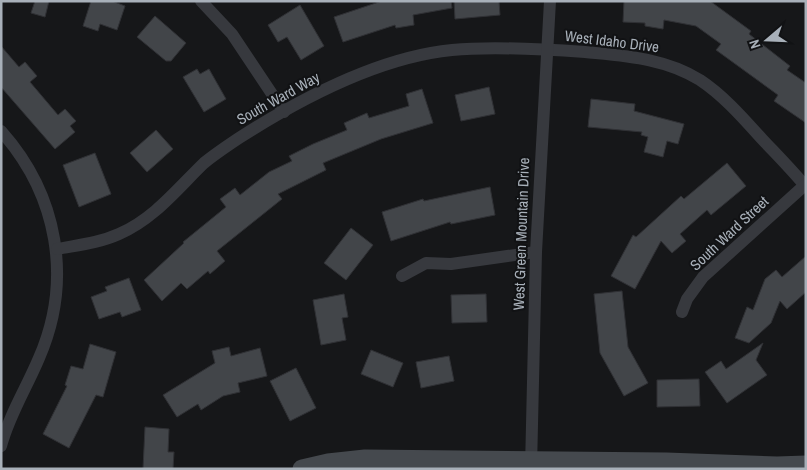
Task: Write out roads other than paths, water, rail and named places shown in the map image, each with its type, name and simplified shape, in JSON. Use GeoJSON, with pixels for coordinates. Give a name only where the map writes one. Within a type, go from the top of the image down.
{"type":"FeatureCollection","features":[{"type":"Feature","properties":{"kind":"street"},"geometry":{"type":"LineString","coordinates":[[201,1],[232,34],[284,112]]}},
{"type":"Feature","properties":{"kind":"street","name":"West Green Mountain Drive"},"geometry":{"type":"LineString","coordinates":[[531,465],[536,252],[550,1]]}},
{"type":"Feature","properties":{"kind":"street","name":"South Ward Way"},"geometry":{"type":"LineString","coordinates":[[57,249],[97,242],[130,229],[161,206],[207,161],[242,136],[348,79],[413,56],[452,50],[546,49]]}},
{"type":"Feature","properties":{"kind":"street","name":"West Idaho Drive"},"geometry":{"type":"LineString","coordinates":[[546,49],[646,58],[700,80],[730,104],[805,185]]}},
{"type":"Feature","properties":{"kind":"street"},"geometry":{"type":"LineString","coordinates":[[1,131],[14,147],[36,186],[48,215],[57,249],[57,291],[48,332],[39,358],[9,423],[1,446]]}},
{"type":"Feature","properties":{"kind":"street","name":"South Ward Street"},"geometry":{"type":"LineString","coordinates":[[682,312],[687,298],[703,277],[805,185]]}},
{"type":"Feature","properties":{"kind":"street"},"geometry":{"type":"LineString","coordinates":[[402,276],[426,263],[451,264],[536,252]]}},
{"type":"Feature","properties":{"kind":"street"},"geometry":{"type":"LineString","coordinates":[[302,469],[328,463],[365,459],[531,465],[806,465]]}}]}
